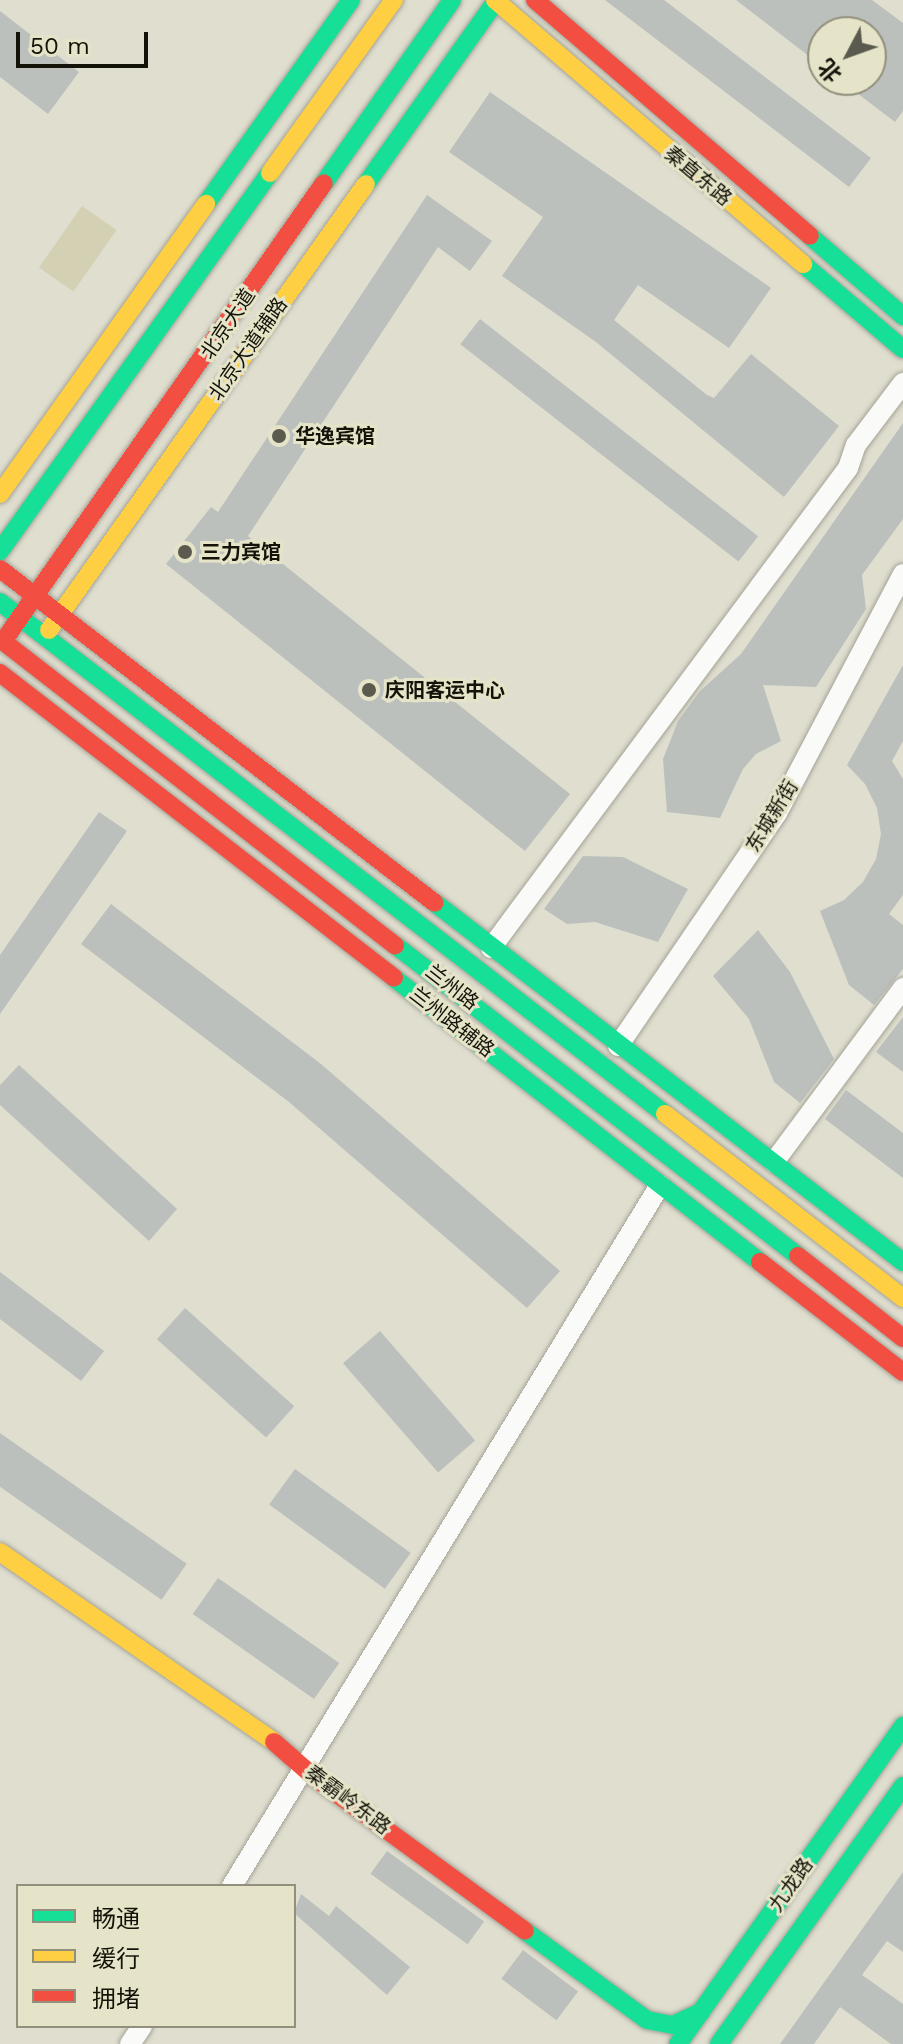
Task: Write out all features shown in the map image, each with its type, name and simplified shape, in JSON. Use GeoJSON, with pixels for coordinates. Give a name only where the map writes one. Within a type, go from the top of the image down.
{"type":"FeatureCollection","features":[{"type":"Feature","properties":{"kind":"main road"},"geometry":{"type":"LineString","coordinates":[[0,494],[351,0]]}},
{"type":"Feature","properties":{"kind":"main road"},"geometry":{"type":"LineString","coordinates":[[0,551],[394,0]]}},
{"type":"Feature","properties":{"kind":"main road","name":"北京大道"},"geometry":{"type":"LineString","coordinates":[[1,642],[452,0]]}},
{"type":"Feature","properties":{"kind":"main road","name":"秦直东路"},"geometry":{"type":"LineString","coordinates":[[496,0],[903,349]]}},
{"type":"Feature","properties":{"kind":"main road","name":"北京大道辅路"},"geometry":{"type":"LineString","coordinates":[[0,699],[6,678],[28,660],[496,0]]}},
{"type":"Feature","properties":{"kind":"main road","name":"秦直东路"},"geometry":{"type":"LineString","coordinates":[[535,0],[903,316]]}},
{"type":"Feature","properties":{"kind":"main road"},"geometry":{"type":"LineString","coordinates":[[0,569],[903,1262]]}},
{"type":"Feature","properties":{"kind":"main road","name":"兰州路"},"geometry":{"type":"LineString","coordinates":[[0,602],[903,1298]]}},
{"type":"Feature","properties":{"kind":"main road","name":"兰州路"},"geometry":{"type":"LineString","coordinates":[[1,642],[903,1338]]}},
{"type":"Feature","properties":{"kind":"main road","name":"兰州路辅路"},"geometry":{"type":"LineString","coordinates":[[6,678],[903,1372]]}},
{"type":"Feature","properties":{"kind":"main road","name":"秦霸岭东路"},"geometry":{"type":"LineString","coordinates":[[0,1552],[282,1747],[304,1774],[627,2016],[649,2044]]}},
{"type":"Feature","properties":{"kind":"main road","name":"秦霸岭东路"},"geometry":{"type":"LineString","coordinates":[[0,1574],[304,1774],[647,2020],[673,2025],[701,2012]]}},
{"type":"Feature","properties":{"kind":"main road","name":"九龙路"},"geometry":{"type":"LineString","coordinates":[[678,2044],[903,1726]]}},
{"type":"Feature","properties":{"kind":"main road","name":"九龙路"},"geometry":{"type":"LineString","coordinates":[[721,2042],[903,1786]]}},
{"type":"Feature","properties":{"kind":"street"},"geometry":{"type":"LineString","coordinates":[[491,948],[848,468],[856,445],[903,383]]}},
{"type":"Feature","properties":{"kind":"street","name":"东城新街"},"geometry":{"type":"LineString","coordinates":[[618,1046],[777,813],[903,574]]}},
{"type":"Feature","properties":{"kind":"street"},"geometry":{"type":"LineString","coordinates":[[774,1162],[903,988]]}},
{"type":"Feature","properties":{"kind":"street"},"geometry":{"type":"LineString","coordinates":[[233,1884],[304,1774],[660,1185]]}},
{"type":"Feature","properties":{"kind":"shaded area"},"geometry":{"type":"Polygon","coordinates":[[[82,206],[116,230],[73,292],[39,267],[82,206]]]}},
{"type":"Feature","properties":{"kind":"building"},"geometry":{"type":"Polygon","coordinates":[[[605,0],[664,0],[871,158],[849,187],[605,0]]]}},
{"type":"Feature","properties":{"kind":"building"},"geometry":{"type":"Polygon","coordinates":[[[736,0],[872,0],[903,23],[903,111],[895,122],[861,96],[887,96],[887,16],[807,16],[807,55],[736,0]]]}},
{"type":"Feature","properties":{"kind":"building"},"geometry":{"type":"Polygon","coordinates":[[[0,11],[79,72],[48,114],[0,77],[0,11]]]}},
{"type":"Feature","properties":{"kind":"building"},"geometry":{"type":"Polygon","coordinates":[[[490,92],[771,288],[729,348],[638,285],[614,320],[707,395],[714,398],[751,354],[839,426],[784,497],[596,342],[502,276],[543,217],[449,152],[490,92]]]}},
{"type":"Feature","properties":{"kind":"building"},"geometry":{"type":"Polygon","coordinates":[[[427,195],[492,241],[470,271],[438,247],[248,536],[570,794],[525,851],[166,564],[211,507],[218,512],[427,195]]]}},
{"type":"Feature","properties":{"kind":"building"},"geometry":{"type":"Polygon","coordinates":[[[480,319],[758,536],[738,562],[460,344],[480,319]]]}},
{"type":"Feature","properties":{"kind":"building"},"geometry":{"type":"Polygon","coordinates":[[[903,423],[903,519],[862,575],[866,609],[816,687],[763,685],[781,741],[756,754],[743,769],[720,818],[667,812],[663,759],[678,721],[700,691],[741,654],[903,423]]]}},
{"type":"Feature","properties":{"kind":"building"},"geometry":{"type":"Polygon","coordinates":[[[903,665],[903,741],[892,761],[903,779],[903,895],[889,914],[903,925],[903,969],[874,1005],[849,985],[820,911],[844,900],[863,882],[876,859],[881,834],[877,808],[865,784],[847,765],[903,665]]]}},
{"type":"Feature","properties":{"kind":"building"},"geometry":{"type":"Polygon","coordinates":[[[99,812],[127,831],[0,1014],[0,955],[99,812]]]}},
{"type":"Feature","properties":{"kind":"building"},"geometry":{"type":"Polygon","coordinates":[[[583,856],[623,857],[688,889],[658,942],[595,922],[567,924],[544,909],[583,856]]]}},
{"type":"Feature","properties":{"kind":"building"},"geometry":{"type":"Polygon","coordinates":[[[111,904],[321,1064],[560,1271],[527,1308],[289,1102],[81,944],[111,904]]]}},
{"type":"Feature","properties":{"kind":"building"},"geometry":{"type":"Polygon","coordinates":[[[758,930],[790,972],[834,1059],[800,1103],[774,1082],[749,1019],[713,976],[758,930]]]}},
{"type":"Feature","properties":{"kind":"building"},"geometry":{"type":"Polygon","coordinates":[[[903,1017],[903,1072],[876,1052],[903,1017]]]}},
{"type":"Feature","properties":{"kind":"building"},"geometry":{"type":"Polygon","coordinates":[[[19,1065],[177,1209],[149,1241],[0,1105],[0,1085],[19,1065]]]}},
{"type":"Feature","properties":{"kind":"building"},"geometry":{"type":"Polygon","coordinates":[[[846,1090],[903,1133],[903,1178],[825,1119],[846,1090]]]}},
{"type":"Feature","properties":{"kind":"building"},"geometry":{"type":"Polygon","coordinates":[[[0,1272],[104,1351],[81,1381],[0,1319],[0,1272]]]}},
{"type":"Feature","properties":{"kind":"building"},"geometry":{"type":"Polygon","coordinates":[[[185,1308],[294,1406],[266,1438],[157,1339],[185,1308]]]}},
{"type":"Feature","properties":{"kind":"building"},"geometry":{"type":"Polygon","coordinates":[[[380,1331],[475,1440],[438,1473],[343,1363],[380,1331]]]}},
{"type":"Feature","properties":{"kind":"building"},"geometry":{"type":"Polygon","coordinates":[[[0,1433],[187,1564],[162,1600],[0,1487],[0,1433]]]}},
{"type":"Feature","properties":{"kind":"building"},"geometry":{"type":"Polygon","coordinates":[[[295,1469],[411,1553],[385,1589],[269,1505],[295,1469]]]}},
{"type":"Feature","properties":{"kind":"building"},"geometry":{"type":"Polygon","coordinates":[[[218,1578],[339,1663],[314,1699],[193,1614],[218,1578]]]}},
{"type":"Feature","properties":{"kind":"building"},"geometry":{"type":"Polygon","coordinates":[[[387,1851],[484,1922],[468,1944],[371,1874],[387,1851]]]}},
{"type":"Feature","properties":{"kind":"building"},"geometry":{"type":"Polygon","coordinates":[[[903,1872],[903,1952],[887,1941],[862,1975],[903,2004],[903,2044],[891,2044],[840,2007],[814,2044],[780,2044],[903,1872]]]}},
{"type":"Feature","properties":{"kind":"building"},"geometry":{"type":"Polygon","coordinates":[[[301,1894],[329,1916],[336,1906],[410,1967],[387,1995],[296,1915],[301,1894]]]}},
{"type":"Feature","properties":{"kind":"building"},"geometry":{"type":"Polygon","coordinates":[[[523,1950],[578,1992],[556,2020],[501,1979],[523,1950]]]}},
{"type":"Feature","properties":{"kind":"traffic: fast"},"geometry":{"type":"LineString","coordinates":[[206,204],[351,0]]}},
{"type":"Feature","properties":{"kind":"traffic: fast"},"geometry":{"type":"LineString","coordinates":[[324,183],[452,0]]}},
{"type":"Feature","properties":{"kind":"traffic: fast"},"geometry":{"type":"LineString","coordinates":[[366,184],[497,0]]}},
{"type":"Feature","properties":{"kind":"traffic: fast"},"geometry":{"type":"LineString","coordinates":[[0,551],[270,173]]}},
{"type":"Feature","properties":{"kind":"traffic: fast"},"geometry":{"type":"LineString","coordinates":[[810,236],[903,316]]}},
{"type":"Feature","properties":{"kind":"traffic: fast"},"geometry":{"type":"LineString","coordinates":[[803,264],[903,349]]}},
{"type":"Feature","properties":{"kind":"traffic: fast"},"geometry":{"type":"LineString","coordinates":[[0,602],[665,1114]]}},
{"type":"Feature","properties":{"kind":"traffic: fast"},"geometry":{"type":"LineString","coordinates":[[435,903],[903,1262]]}},
{"type":"Feature","properties":{"kind":"traffic: fast"},"geometry":{"type":"LineString","coordinates":[[395,945],[798,1256]]}},
{"type":"Feature","properties":{"kind":"traffic: fast"},"geometry":{"type":"LineString","coordinates":[[394,978],[760,1262]]}},
{"type":"Feature","properties":{"kind":"traffic: fast"},"geometry":{"type":"LineString","coordinates":[[678,2044],[903,1726]]}},
{"type":"Feature","properties":{"kind":"traffic: fast"},"geometry":{"type":"LineString","coordinates":[[719,2044],[903,1786]]}},
{"type":"Feature","properties":{"kind":"traffic: fast"},"geometry":{"type":"LineString","coordinates":[[525,1931],[647,2020],[673,2025],[701,2012]]}},
{"type":"Feature","properties":{"kind":"traffic: slow"},"geometry":{"type":"LineString","coordinates":[[270,173],[394,0]]}},
{"type":"Feature","properties":{"kind":"traffic: slow"},"geometry":{"type":"LineString","coordinates":[[495,0],[803,264]]}},
{"type":"Feature","properties":{"kind":"traffic: slow"},"geometry":{"type":"LineString","coordinates":[[49,630],[366,184]]}},
{"type":"Feature","properties":{"kind":"traffic: slow"},"geometry":{"type":"LineString","coordinates":[[0,494],[206,204]]}},
{"type":"Feature","properties":{"kind":"traffic: slow"},"geometry":{"type":"LineString","coordinates":[[665,1114],[903,1298]]}},
{"type":"Feature","properties":{"kind":"traffic: slow"},"geometry":{"type":"LineString","coordinates":[[0,1552],[274,1742]]}},
{"type":"Feature","properties":{"kind":"traffic: jam"},"geometry":{"type":"LineString","coordinates":[[535,0],[810,236]]}},
{"type":"Feature","properties":{"kind":"traffic: jam"},"geometry":{"type":"LineString","coordinates":[[9,633],[324,183]]}},
{"type":"Feature","properties":{"kind":"traffic: jam"},"geometry":{"type":"LineString","coordinates":[[0,569],[435,903]]}},
{"type":"Feature","properties":{"kind":"traffic: jam"},"geometry":{"type":"LineString","coordinates":[[0,639],[395,945]]}},
{"type":"Feature","properties":{"kind":"traffic: jam"},"geometry":{"type":"LineString","coordinates":[[0,673],[394,978]]}},
{"type":"Feature","properties":{"kind":"traffic: jam"},"geometry":{"type":"LineString","coordinates":[[798,1256],[903,1338]]}},
{"type":"Feature","properties":{"kind":"traffic: jam"},"geometry":{"type":"LineString","coordinates":[[760,1262],[903,1372]]}},
{"type":"Feature","properties":{"kind":"traffic: jam"},"geometry":{"type":"LineString","coordinates":[[274,1742],[314,1777],[525,1931]]}},
{"type":"Feature","properties":{"kind":"place","name":"华逸宾馆"},"geometry":{"type":"Point","coordinates":[279,436]}},
{"type":"Feature","properties":{"kind":"place","name":"三力宾馆"},"geometry":{"type":"Point","coordinates":[185,552]}},
{"type":"Feature","properties":{"kind":"place","name":"庆阳客运中心"},"geometry":{"type":"Point","coordinates":[369,690]}}]}
